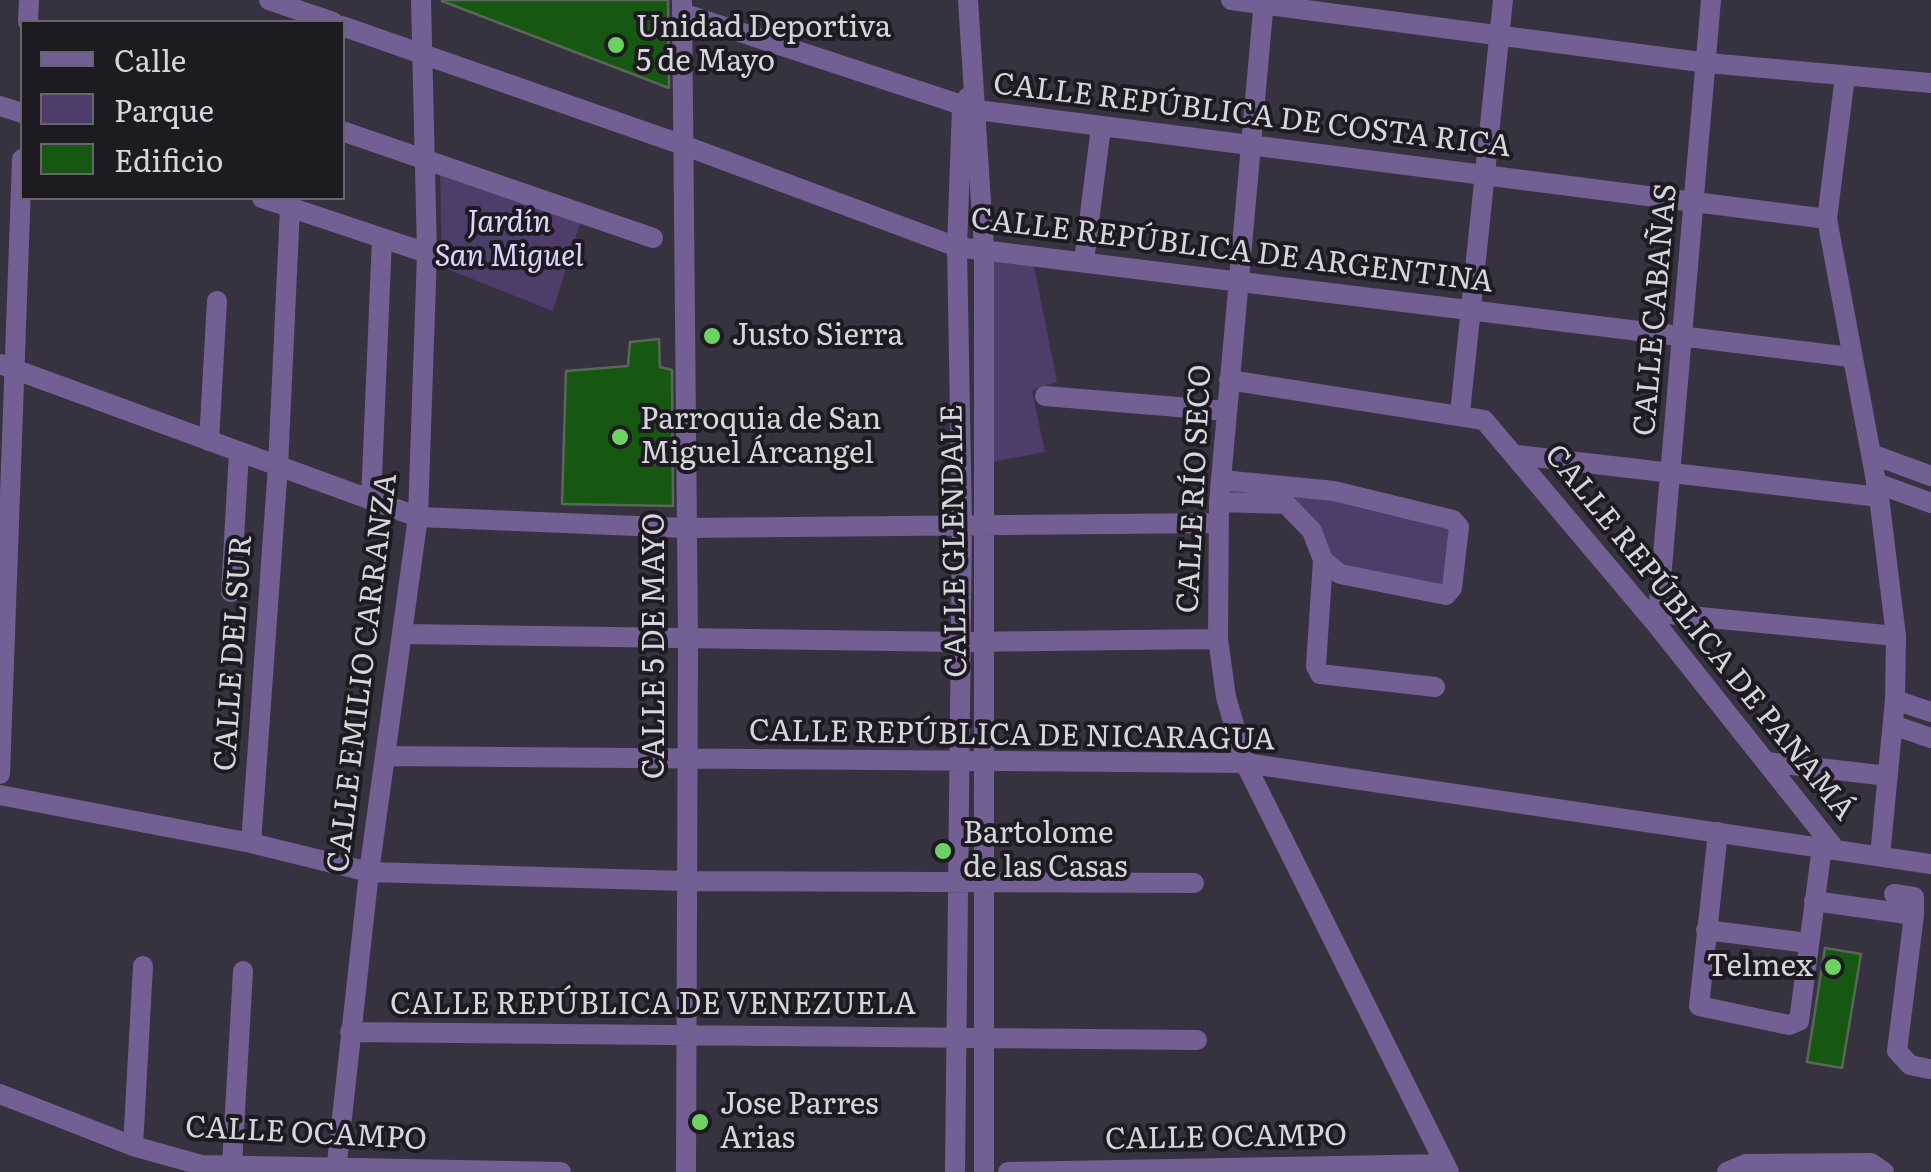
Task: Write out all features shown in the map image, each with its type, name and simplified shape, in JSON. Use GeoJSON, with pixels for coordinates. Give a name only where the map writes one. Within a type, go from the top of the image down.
{"type":"FeatureCollection","features":[{"type":"Feature","properties":{"kind":"street"},"geometry":{"type":"LineString","coordinates":[[269,0],[326,20]]}},
{"type":"Feature","properties":{"kind":"street","name":"CALLE EMILIO CARRANZA"},"geometry":{"type":"LineString","coordinates":[[336,1170],[369,872],[418,518],[427,254],[421,0]]}},
{"type":"Feature","properties":{"kind":"street","name":"CALLE GLENDALE"},"geometry":{"type":"LineString","coordinates":[[968,0],[970,103],[984,249],[984,1172]]}},
{"type":"Feature","properties":{"kind":"street"},"geometry":{"type":"LineString","coordinates":[[1231,0],[1708,63],[1931,83]]}},
{"type":"Feature","properties":{"kind":"street"},"geometry":{"type":"LineString","coordinates":[[1460,414],[1503,0]]}},
{"type":"Feature","properties":{"kind":"street","name":"CALLE CABAÑAS"},"geometry":{"type":"LineString","coordinates":[[1654,616],[1696,202],[1711,0]]}},
{"type":"Feature","properties":{"kind":"street","name":"CALLE RÍO SECO"},"geometry":{"type":"LineString","coordinates":[[1264,2],[1218,512],[1218,639],[1226,697],[1245,763],[1443,1169]]}},
{"type":"Feature","properties":{"kind":"street","name":"CALLE REPÚBLICA DE COSTA RICA"},"geometry":{"type":"LineString","coordinates":[[682,6],[970,103],[1100,126],[1828,219]]}},
{"type":"Feature","properties":{"kind":"street","name":"CALLE 5 DE MAYO"},"geometry":{"type":"LineString","coordinates":[[682,6],[688,638],[686,1172]]}},
{"type":"Feature","properties":{"kind":"street","name":"CALLE REPÚBLICA DE ARGENTINA"},"geometry":{"type":"LineString","coordinates":[[345,27],[683,145],[957,247],[1850,357]]}},
{"type":"Feature","properties":{"kind":"street"},"geometry":{"type":"LineString","coordinates":[[1845,76],[1828,219],[1877,490],[1896,636],[1895,700],[1880,856]]}},
{"type":"Feature","properties":{"kind":"street","name":"CALLE GLENDALE"},"geometry":{"type":"LineString","coordinates":[[955,1172],[962,526],[957,247],[970,103]]}},
{"type":"Feature","properties":{"kind":"street"},"geometry":{"type":"LineString","coordinates":[[1084,261],[1100,126]]}},
{"type":"Feature","properties":{"kind":"street"},"geometry":{"type":"LineString","coordinates":[[345,132],[652,238]]}},
{"type":"Feature","properties":{"kind":"street"},"geometry":{"type":"LineString","coordinates":[[0,774],[8,366],[20,189]]}},
{"type":"Feature","properties":{"kind":"street"},"geometry":{"type":"LineString","coordinates":[[268,200],[427,254]]}},
{"type":"Feature","properties":{"kind":"street","name":"CALLE DEL SUR"},"geometry":{"type":"LineString","coordinates":[[251,843],[278,466],[290,207]]}},
{"type":"Feature","properties":{"kind":"street"},"geometry":{"type":"LineString","coordinates":[[372,500],[382,238]]}},
{"type":"Feature","properties":{"kind":"street"},"geometry":{"type":"LineString","coordinates":[[209,440],[217,300]]}},
{"type":"Feature","properties":{"kind":"street"},"geometry":{"type":"LineString","coordinates":[[8,366],[418,518],[685,528],[962,526],[1218,512],[1288,496],[1334,491],[1453,520],[1459,527],[1452,588],[1446,595],[1340,574],[1323,560]]}},
{"type":"Feature","properties":{"kind":"street","name":"CALLE REPÚBLICA DE PANAMÁ"},"geometry":{"type":"LineString","coordinates":[[1229,380],[1484,420],[1654,616],[1828,848]]}},
{"type":"Feature","properties":{"kind":"street"},"geometry":{"type":"LineString","coordinates":[[1045,396],[1226,411]]}},
{"type":"Feature","properties":{"kind":"street"},"geometry":{"type":"LineString","coordinates":[[232,592],[239,452]]}},
{"type":"Feature","properties":{"kind":"street"},"geometry":{"type":"LineString","coordinates":[[1871,454],[1931,476]]}},
{"type":"Feature","properties":{"kind":"street","name":"CALLE REPÚBLICA DE PANAMÁ"},"geometry":{"type":"LineString","coordinates":[[1517,456],[1670,476],[1877,490],[1931,503]]}},
{"type":"Feature","properties":{"kind":"street"},"geometry":{"type":"LineString","coordinates":[[1222,480],[1288,496],[1312,531],[1323,560],[1316,666],[1320,674],[1434,687]]}},
{"type":"Feature","properties":{"kind":"street"},"geometry":{"type":"LineString","coordinates":[[1654,616],[1896,636]]}},
{"type":"Feature","properties":{"kind":"street"},"geometry":{"type":"LineString","coordinates":[[403,634],[960,642],[1218,639]]}},
{"type":"Feature","properties":{"kind":"street"},"geometry":{"type":"LineString","coordinates":[[1895,700],[1931,712]]}},
{"type":"Feature","properties":{"kind":"street"},"geometry":{"type":"LineString","coordinates":[[1892,726],[1931,738]]}},
{"type":"Feature","properties":{"kind":"street","name":"CALLE REPÚBLICA DE NICARAGUA"},"geometry":{"type":"LineString","coordinates":[[386,756],[685,762],[1245,763],[1931,864]]}},
{"type":"Feature","properties":{"kind":"street"},"geometry":{"type":"LineString","coordinates":[[1766,762],[1888,776]]}},
{"type":"Feature","properties":{"kind":"street"},"geometry":{"type":"LineString","coordinates":[[0,794],[251,843],[369,872],[685,881],[1194,883]]}},
{"type":"Feature","properties":{"kind":"street"},"geometry":{"type":"LineString","coordinates":[[1718,832],[1699,1006],[1789,1025],[1798,1021],[1814,901],[1828,848]]}},
{"type":"Feature","properties":{"kind":"street"},"geometry":{"type":"LineString","coordinates":[[1894,894],[1914,897],[1896,1051],[1910,1065],[1930,1069]]}},
{"type":"Feature","properties":{"kind":"street"},"geometry":{"type":"LineString","coordinates":[[1814,901],[1914,915]]}},
{"type":"Feature","properties":{"kind":"street"},"geometry":{"type":"LineString","coordinates":[[1706,930],[1808,942]]}},
{"type":"Feature","properties":{"kind":"street"},"geometry":{"type":"LineString","coordinates":[[132,1146],[144,966]]}},
{"type":"Feature","properties":{"kind":"street"},"geometry":{"type":"LineString","coordinates":[[232,1164],[242,971]]}},
{"type":"Feature","properties":{"kind":"street","name":"CALLE REPÚBLICA DE VENEZUELA"},"geometry":{"type":"LineString","coordinates":[[350,1032],[1197,1040]]}},
{"type":"Feature","properties":{"kind":"street","name":"CALLE OCAMPO"},"geometry":{"type":"LineString","coordinates":[[0,1094],[132,1146],[201,1164],[561,1172]]}},
{"type":"Feature","properties":{"kind":"street"},"geometry":{"type":"LineString","coordinates":[[1727,1172],[1746,1164],[1871,1163],[1884,1172]]}},
{"type":"Feature","properties":{"kind":"street","name":"CALLE OCAMPO"},"geometry":{"type":"LineString","coordinates":[[1008,1172],[1443,1169]]}},
{"type":"Feature","properties":{"kind":"green space","name":"Jardín San Miguel"},"geometry":{"type":"Polygon","coordinates":[[[440,165],[583,213],[553,311],[442,267],[440,165]]]}},
{"type":"Feature","properties":{"kind":"green space"},"geometry":{"type":"Polygon","coordinates":[[[986,251],[1032,256],[1057,382],[1032,390],[1045,452],[986,463],[986,251]]]}},
{"type":"Feature","properties":{"kind":"green space"},"geometry":{"type":"Polygon","coordinates":[[[1222,482],[1453,520],[1446,595],[1340,574],[1298,512],[1220,496],[1222,482]]]}},
{"type":"Feature","properties":{"kind":"building","name":"Unidad Deportiva 5 de Mayo"},"geometry":{"type":"Polygon","coordinates":[[[668,0],[669,88],[442,1],[668,0]]]}},
{"type":"Feature","properties":{"kind":"building","name":"Parroquia de San Miguel Árcangel"},"geometry":{"type":"Polygon","coordinates":[[[659,339],[660,367],[672,370],[673,506],[562,504],[566,371],[628,366],[630,342],[659,339]]]}},
{"type":"Feature","properties":{"kind":"building"},"geometry":{"type":"Polygon","coordinates":[[[1825,948],[1861,954],[1842,1068],[1807,1062],[1825,948]]]}},
{"type":"Feature","properties":{"kind":"place","name":"Unidad Deportiva 5 de Mayo"},"geometry":{"type":"Point","coordinates":[616,45]}},
{"type":"Feature","properties":{"kind":"place","name":"Justo Sierra"},"geometry":{"type":"Point","coordinates":[712,336]}},
{"type":"Feature","properties":{"kind":"place","name":"Parroquia de San Miguel Árcangel"},"geometry":{"type":"Point","coordinates":[620,437]}},
{"type":"Feature","properties":{"kind":"place","name":"Bartolome de las Casas"},"geometry":{"type":"Point","coordinates":[943,851]}},
{"type":"Feature","properties":{"kind":"place","name":"Telmex"},"geometry":{"type":"Point","coordinates":[1833,967]}},
{"type":"Feature","properties":{"kind":"place","name":"Jose Parres Arias"},"geometry":{"type":"Point","coordinates":[700,1122]}}]}
